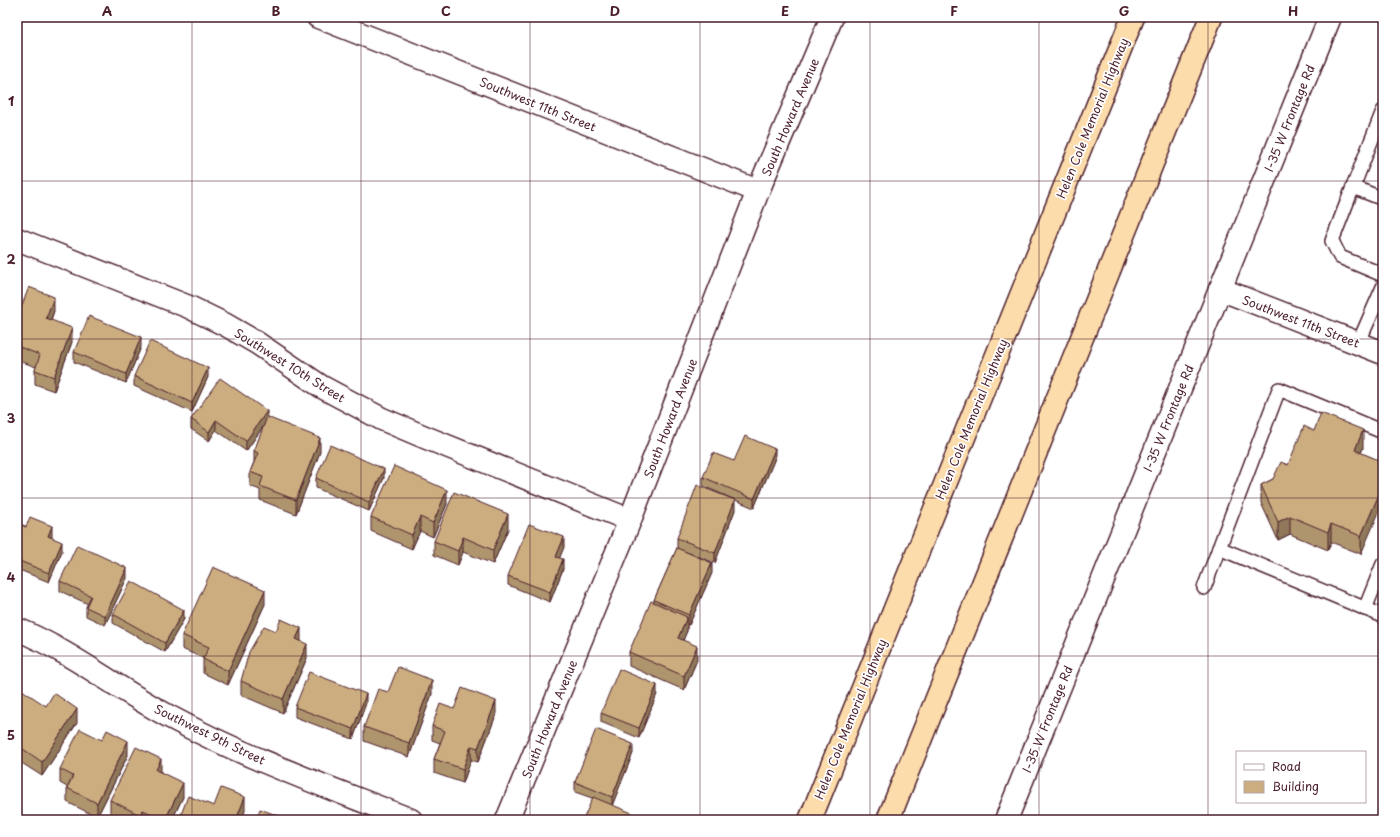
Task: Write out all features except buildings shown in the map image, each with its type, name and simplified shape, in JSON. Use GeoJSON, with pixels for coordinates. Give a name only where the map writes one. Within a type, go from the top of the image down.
{"type":"FeatureCollection","features":[{"type":"Feature","properties":{"kind":"highway","name":"Helen Cole Memorial Highway"},"geometry":{"type":"LineString","coordinates":[[810,820],[1133,17]]}},
{"type":"Feature","properties":{"kind":"highway"},"geometry":{"type":"LineString","coordinates":[[888,820],[1211,17]]}},
{"type":"Feature","properties":{"kind":"street","name":"Southwest 11th Street"},"geometry":{"type":"LineString","coordinates":[[318,17],[758,192]]}},
{"type":"Feature","properties":{"kind":"street","name":"South Howard Avenue"},"geometry":{"type":"LineString","coordinates":[[507,820],[630,520],[758,192],[832,17]]}},
{"type":"Feature","properties":{"kind":"street","name":"I-35 W Frontage Rd"},"geometry":{"type":"LineString","coordinates":[[1006,820],[1330,17]]}},
{"type":"Feature","properties":{"kind":"street","name":"Southwest 10th Street"},"geometry":{"type":"LineString","coordinates":[[17,239],[189,307],[226,325],[257,343],[322,387],[382,418],[427,438],[630,520]]}},
{"type":"Feature","properties":{"kind":"street","name":"Southwest 11th Street"},"geometry":{"type":"LineString","coordinates":[[1220,289],[1383,354]]}},
{"type":"Feature","properties":{"kind":"street","name":"Southwest 9th Street"},"geometry":{"type":"LineString","coordinates":[[17,629],[56,649],[171,718],[208,736],[253,756],[411,820]]}},
{"type":"Feature","properties":{"kind":"lane"},"geometry":{"type":"LineString","coordinates":[[1383,111],[1332,241],[1340,257],[1383,275]]}},
{"type":"Feature","properties":{"kind":"lane"},"geometry":{"type":"LineString","coordinates":[[1353,187],[1383,199]]}},
{"type":"Feature","properties":{"kind":"lane"},"geometry":{"type":"LineString","coordinates":[[1358,344],[1383,287]]}},
{"type":"Feature","properties":{"kind":"lane"},"geometry":{"type":"LineString","coordinates":[[1204,588],[1280,389],[1383,432]]}},
{"type":"Feature","properties":{"kind":"lane"},"geometry":{"type":"LineString","coordinates":[[1219,548],[1383,616]]}},
{"type":"Feature","properties":{"kind":"lane"},"geometry":{"type":"LineString","coordinates":[[1365,609],[1383,564]]}}]}
